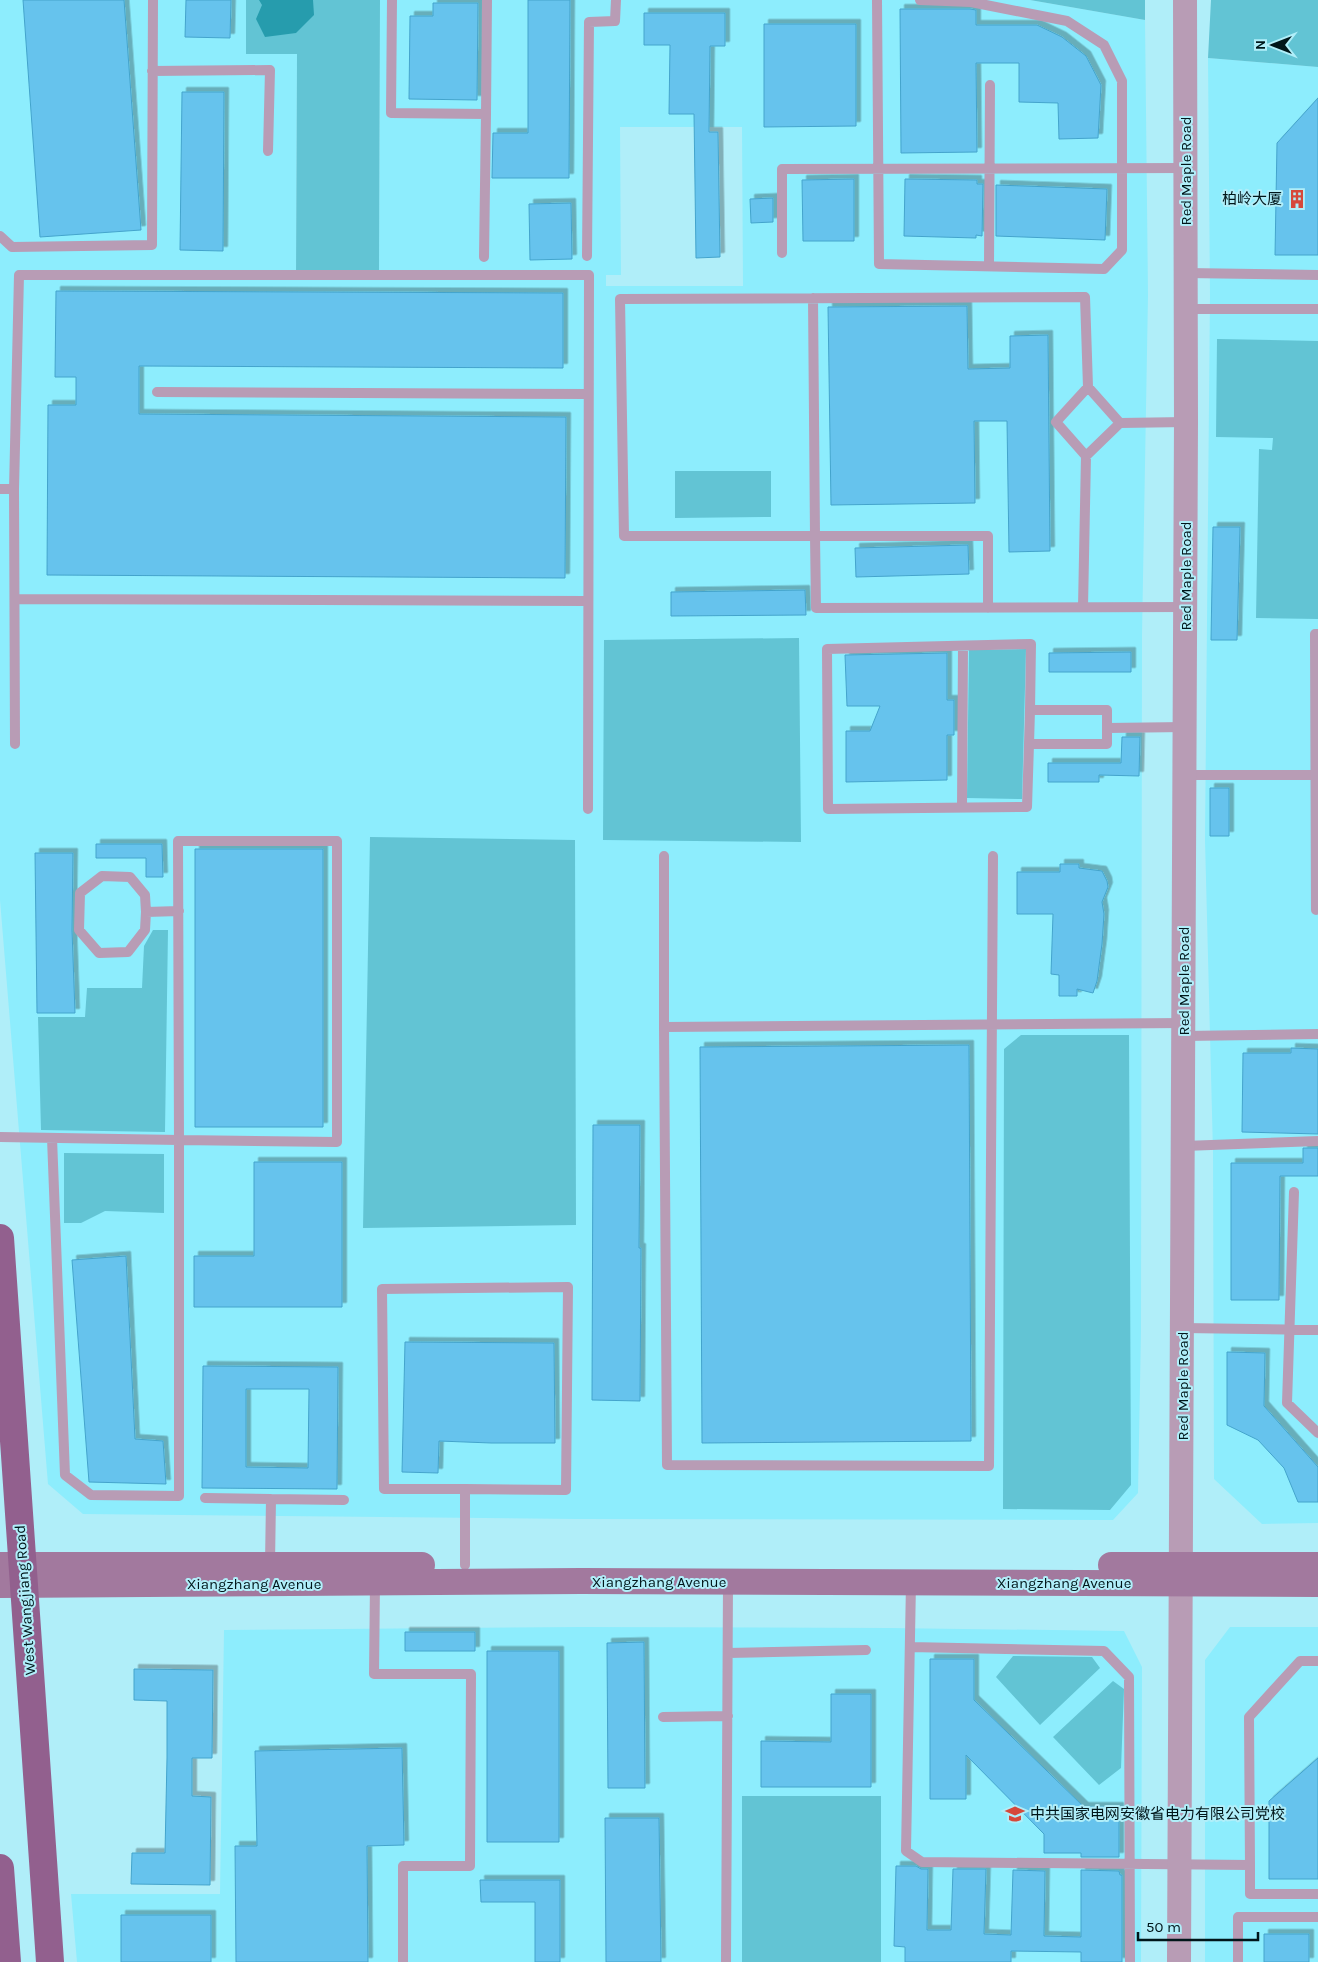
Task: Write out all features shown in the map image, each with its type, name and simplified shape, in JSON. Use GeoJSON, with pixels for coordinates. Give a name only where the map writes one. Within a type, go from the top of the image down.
{"type":"FeatureCollection","features":[{"type":"Feature","properties":{"kind":"main road","name":"West Wangjiang Road"},"geometry":{"type":"LineString","coordinates":[[0,1238],[12,1575],[50,1962]]}},
{"type":"Feature","properties":{"kind":"main road","name":"Xiangzhang Avenue"},"geometry":{"type":"LineString","coordinates":[[12,1575],[270,1565],[465,1565],[1182,1574],[1318,1584]]}},
{"type":"Feature","properties":{"kind":"main road","name":"Xiangzhang Avenue"},"geometry":{"type":"LineString","coordinates":[[12,1575],[375,1583],[911,1582],[1182,1574],[1318,1565]]}},
{"type":"Feature","properties":{"kind":"main road"},"geometry":{"type":"LineString","coordinates":[[0,1868],[8,1962]]}},
{"type":"Feature","properties":{"kind":"street","name":"Red Maple Road"},"geometry":{"type":"LineString","coordinates":[[1180,1962],[1186,607],[1185,0]]}},
{"type":"Feature","properties":{"kind":"lane"},"geometry":{"type":"LineString","coordinates":[[0,236],[12,247],[152,245],[153,0]]}},
{"type":"Feature","properties":{"kind":"lane"},"geometry":{"type":"LineString","coordinates":[[392,0],[391,113],[486,114]]}},
{"type":"Feature","properties":{"kind":"lane"},"geometry":{"type":"LineString","coordinates":[[484,257],[487,0]]}},
{"type":"Feature","properties":{"kind":"lane"},"geometry":{"type":"LineString","coordinates":[[587,256],[589,22],[615,21],[616,0]]}},
{"type":"Feature","properties":{"kind":"lane"},"geometry":{"type":"LineString","coordinates":[[877,0],[879,264],[1104,269],[1122,250],[1122,81],[1104,45],[1067,21],[971,2],[920,0]]}},
{"type":"Feature","properties":{"kind":"lane"},"geometry":{"type":"LineString","coordinates":[[152,71],[270,70],[268,151]]}},
{"type":"Feature","properties":{"kind":"lane"},"geometry":{"type":"LineString","coordinates":[[989,266],[990,86]]}},
{"type":"Feature","properties":{"kind":"lane"},"geometry":{"type":"LineString","coordinates":[[782,253],[782,168],[1186,168]]}},
{"type":"Feature","properties":{"kind":"lane"},"geometry":{"type":"LineString","coordinates":[[1186,273],[1318,275]]}},
{"type":"Feature","properties":{"kind":"lane"},"geometry":{"type":"LineString","coordinates":[[15,744],[14,489],[19,275],[589,275],[588,810]]}},
{"type":"Feature","properties":{"kind":"lane"},"geometry":{"type":"LineString","coordinates":[[988,608],[988,536],[624,536],[620,299],[1085,297],[1088,387],[1120,423]]}},
{"type":"Feature","properties":{"kind":"lane"},"geometry":{"type":"LineString","coordinates":[[813,298],[816,608],[1186,607]]}},
{"type":"Feature","properties":{"kind":"lane"},"geometry":{"type":"LineString","coordinates":[[1186,308],[1318,309]]}},
{"type":"Feature","properties":{"kind":"lane"},"geometry":{"type":"LineString","coordinates":[[1083,607],[1086,456],[1056,422],[1088,387]]}},
{"type":"Feature","properties":{"kind":"lane"},"geometry":{"type":"LineString","coordinates":[[157,392],[588,394]]}},
{"type":"Feature","properties":{"kind":"lane"},"geometry":{"type":"LineString","coordinates":[[1086,456],[1120,423],[1186,422]]}},
{"type":"Feature","properties":{"kind":"lane"},"geometry":{"type":"LineString","coordinates":[[0,489],[14,489]]}},
{"type":"Feature","properties":{"kind":"lane"},"geometry":{"type":"LineString","coordinates":[[15,599],[588,602]]}},
{"type":"Feature","properties":{"kind":"lane"},"geometry":{"type":"LineString","coordinates":[[1316,910],[1315,634],[1318,634]]}},
{"type":"Feature","properties":{"kind":"lane"},"geometry":{"type":"LineString","coordinates":[[1031,644],[1027,807],[828,808],[827,649],[963,646],[1031,644]]}},
{"type":"Feature","properties":{"kind":"lane"},"geometry":{"type":"LineString","coordinates":[[962,808],[963,646]]}},
{"type":"Feature","properties":{"kind":"lane"},"geometry":{"type":"LineString","coordinates":[[1029,744],[1106,744],[1107,728],[1106,710],[1030,710]]}},
{"type":"Feature","properties":{"kind":"lane"},"geometry":{"type":"LineString","coordinates":[[1107,728],[1185,728]]}},
{"type":"Feature","properties":{"kind":"lane"},"geometry":{"type":"LineString","coordinates":[[1185,774],[1316,775]]}},
{"type":"Feature","properties":{"kind":"lane"},"geometry":{"type":"LineString","coordinates":[[0,1137],[179,1140],[337,1142],[337,841],[178,841],[179,1140],[179,1496],[91,1495],[65,1474],[52,1138]]}},
{"type":"Feature","properties":{"kind":"lane"},"geometry":{"type":"LineString","coordinates":[[664,856],[667,1465],[989,1466],[993,856]]}},
{"type":"Feature","properties":{"kind":"lane"},"geometry":{"type":"LineString","coordinates":[[102,876],[130,877],[145,895],[146,912],[145,930],[128,952],[99,953],[79,930],[80,894],[102,876]]}},
{"type":"Feature","properties":{"kind":"lane"},"geometry":{"type":"LineString","coordinates":[[146,912],[178,912]]}},
{"type":"Feature","properties":{"kind":"lane"},"geometry":{"type":"LineString","coordinates":[[664,1027],[992,1025],[1318,1034]]}},
{"type":"Feature","properties":{"kind":"lane"},"geometry":{"type":"LineString","coordinates":[[1184,1146],[1318,1141]]}},
{"type":"Feature","properties":{"kind":"lane"},"geometry":{"type":"LineString","coordinates":[[1294,1192],[1287,1403],[1318,1433]]}},
{"type":"Feature","properties":{"kind":"lane"},"geometry":{"type":"LineString","coordinates":[[568,1287],[566,1490],[465,1489],[384,1489],[382,1289],[568,1287]]}},
{"type":"Feature","properties":{"kind":"lane"},"geometry":{"type":"LineString","coordinates":[[1183,1328],[1318,1330]]}},
{"type":"Feature","properties":{"kind":"lane"},"geometry":{"type":"LineString","coordinates":[[465,1489],[465,1565]]}},
{"type":"Feature","properties":{"kind":"lane"},"geometry":{"type":"LineString","coordinates":[[205,1498],[344,1500]]}},
{"type":"Feature","properties":{"kind":"lane"},"geometry":{"type":"LineString","coordinates":[[270,1499],[270,1565]]}},
{"type":"Feature","properties":{"kind":"lane"},"geometry":{"type":"LineString","coordinates":[[726,1962],[728,1582]]}},
{"type":"Feature","properties":{"kind":"lane"},"geometry":{"type":"LineString","coordinates":[[911,1582],[906,1851],[922,1862],[1250,1865]]}},
{"type":"Feature","properties":{"kind":"lane"},"geometry":{"type":"LineString","coordinates":[[375,1583],[374,1674],[471,1674],[470,1866],[404,1866],[403,1962]]}},
{"type":"Feature","properties":{"kind":"lane"},"geometry":{"type":"LineString","coordinates":[[910,1647],[1104,1651],[1129,1677],[1130,1962]]}},
{"type":"Feature","properties":{"kind":"lane"},"geometry":{"type":"LineString","coordinates":[[728,1653],[866,1650]]}},
{"type":"Feature","properties":{"kind":"lane"},"geometry":{"type":"LineString","coordinates":[[1318,1661],[1300,1661],[1249,1718],[1250,1894],[1318,1894]]}},
{"type":"Feature","properties":{"kind":"lane"},"geometry":{"type":"LineString","coordinates":[[663,1716],[728,1716]]}},
{"type":"Feature","properties":{"kind":"lane"},"geometry":{"type":"LineString","coordinates":[[1238,1962],[1238,1917],[1318,1917]]}},
{"type":"Feature","properties":{"kind":"shaded area"},"geometry":{"type":"Polygon","coordinates":[[[0,0],[246,0],[246,54],[297,54],[296,274],[379,274],[380,0],[1030,0],[1145,20],[1148,295],[1142,635],[1141,1331],[1138,1493],[1113,1520],[577,1519],[83,1514],[48,1484],[0,900],[0,0]],[[620,127],[621,275],[606,275],[606,286],[743,286],[742,127],[620,127]]]}},
{"type":"Feature","properties":{"kind":"shaded area"},"geometry":{"type":"Polygon","coordinates":[[[246,0],[380,0],[379,275],[296,275],[297,54],[246,54],[246,0]]]}},
{"type":"Feature","properties":{"kind":"shaded area"},"geometry":{"type":"Polygon","coordinates":[[[259,0],[313,0],[314,15],[296,33],[265,37],[256,19],[262,5],[259,0]]]}},
{"type":"Feature","properties":{"kind":"shaded area"},"geometry":{"type":"Polygon","coordinates":[[[1030,0],[1145,0],[1145,20],[1030,0]]]}},
{"type":"Feature","properties":{"kind":"shaded area"},"geometry":{"type":"Polygon","coordinates":[[[1211,0],[1318,0],[1318,67],[1208,58],[1211,0]]]}},
{"type":"Feature","properties":{"kind":"shaded area"},"geometry":{"type":"Polygon","coordinates":[[[1208,58],[1318,67],[1318,1523],[1262,1524],[1214,1479],[1213,1152],[1205,840],[1210,295],[1208,58]]]}},
{"type":"Feature","properties":{"kind":"shaded area"},"geometry":{"type":"Polygon","coordinates":[[[1217,339],[1318,341],[1318,619],[1256,618],[1259,449],[1272,450],[1273,438],[1216,437],[1217,339]]]}},
{"type":"Feature","properties":{"kind":"shaded area"},"geometry":{"type":"Polygon","coordinates":[[[675,471],[771,471],[771,517],[675,518],[675,471]]]}},
{"type":"Feature","properties":{"kind":"shaded area"},"geometry":{"type":"Polygon","coordinates":[[[799,638],[801,842],[603,840],[604,640],[799,638]]]}},
{"type":"Feature","properties":{"kind":"shaded area"},"geometry":{"type":"Polygon","coordinates":[[[1026,649],[1022,799],[967,798],[969,650],[1026,649]]]}},
{"type":"Feature","properties":{"kind":"shaded area"},"geometry":{"type":"Polygon","coordinates":[[[370,837],[575,840],[576,1225],[363,1228],[370,837]]]}},
{"type":"Feature","properties":{"kind":"shaded area"},"geometry":{"type":"Polygon","coordinates":[[[153,930],[168,930],[165,1132],[41,1130],[38,1017],[85,1017],[87,988],[142,988],[144,946],[153,930]]]}},
{"type":"Feature","properties":{"kind":"shaded area"},"geometry":{"type":"Polygon","coordinates":[[[1021,1035],[1129,1035],[1131,1485],[1110,1510],[1003,1509],[1004,1049],[1021,1035]]]}},
{"type":"Feature","properties":{"kind":"shaded area"},"geometry":{"type":"Polygon","coordinates":[[[64,1153],[164,1154],[164,1213],[105,1211],[81,1223],[64,1223],[64,1153]]]}},
{"type":"Feature","properties":{"kind":"shaded area"},"geometry":{"type":"Polygon","coordinates":[[[581,1627],[1124,1631],[1142,1667],[1141,1962],[77,1962],[71,1894],[220,1894],[224,1630],[581,1627]]]}},
{"type":"Feature","properties":{"kind":"shaded area"},"geometry":{"type":"Polygon","coordinates":[[[1230,1627],[1318,1627],[1318,1962],[1205,1962],[1205,1660],[1230,1627]]]}},
{"type":"Feature","properties":{"kind":"shaded area"},"geometry":{"type":"Polygon","coordinates":[[[1013,1656],[1092,1657],[1100,1668],[1040,1725],[996,1677],[1013,1656]]]}},
{"type":"Feature","properties":{"kind":"shaded area"},"geometry":{"type":"Polygon","coordinates":[[[1113,1681],[1124,1689],[1121,1768],[1099,1785],[1053,1737],[1113,1681]]]}},
{"type":"Feature","properties":{"kind":"shaded area"},"geometry":{"type":"Polygon","coordinates":[[[742,1796],[881,1796],[881,1962],[742,1962],[742,1796]]]}},
{"type":"Feature","properties":{"kind":"building"},"geometry":{"type":"Polygon","coordinates":[[[23,0],[124,0],[141,230],[40,237],[23,0]]]}},
{"type":"Feature","properties":{"kind":"building"},"geometry":{"type":"Polygon","coordinates":[[[186,0],[231,0],[230,38],[185,37],[186,0]]]}},
{"type":"Feature","properties":{"kind":"building"},"geometry":{"type":"Polygon","coordinates":[[[528,0],[570,0],[569,178],[492,178],[493,133],[528,133],[528,0]]]}},
{"type":"Feature","properties":{"kind":"building"},"geometry":{"type":"Polygon","coordinates":[[[433,3],[478,3],[477,100],[409,99],[410,16],[433,16],[433,3]]]}},
{"type":"Feature","properties":{"kind":"building"},"geometry":{"type":"Polygon","coordinates":[[[900,9],[976,10],[976,25],[1037,25],[1062,37],[1086,56],[1101,85],[1098,138],[1059,139],[1058,103],[1019,102],[1019,63],[976,63],[977,152],[901,153],[900,9]]]}},
{"type":"Feature","properties":{"kind":"building"},"geometry":{"type":"Polygon","coordinates":[[[644,13],[725,13],[725,46],[710,46],[709,132],[718,132],[720,257],[696,258],[694,114],[669,114],[670,45],[644,45],[644,13]]]}},
{"type":"Feature","properties":{"kind":"building"},"geometry":{"type":"Polygon","coordinates":[[[764,24],[856,24],[856,126],[764,127],[764,24]]]}},
{"type":"Feature","properties":{"kind":"building"},"geometry":{"type":"Polygon","coordinates":[[[182,92],[224,92],[223,251],[180,250],[182,92]]]}},
{"type":"Feature","properties":{"kind":"building","name":"柏岭大厦"},"geometry":{"type":"Polygon","coordinates":[[[1318,98],[1318,255],[1275,255],[1277,143],[1318,98]]]}},
{"type":"Feature","properties":{"kind":"building"},"geometry":{"type":"Polygon","coordinates":[[[854,179],[854,241],[803,241],[802,180],[854,179]]]}},
{"type":"Feature","properties":{"kind":"building"},"geometry":{"type":"Polygon","coordinates":[[[905,179],[977,180],[977,184],[983,184],[982,236],[976,235],[976,238],[904,236],[905,179]]]}},
{"type":"Feature","properties":{"kind":"building"},"geometry":{"type":"Polygon","coordinates":[[[996,185],[1107,189],[1105,240],[996,236],[996,185]]]}},
{"type":"Feature","properties":{"kind":"building"},"geometry":{"type":"Polygon","coordinates":[[[773,198],[773,222],[751,223],[750,199],[773,198]]]}},
{"type":"Feature","properties":{"kind":"building"},"geometry":{"type":"Polygon","coordinates":[[[571,203],[572,259],[530,260],[529,204],[571,203]]]}},
{"type":"Feature","properties":{"kind":"building"},"geometry":{"type":"Polygon","coordinates":[[[56,291],[563,293],[563,368],[139,366],[139,414],[566,417],[565,578],[47,575],[48,405],[76,405],[76,377],[55,377],[56,291]]]}},
{"type":"Feature","properties":{"kind":"building"},"geometry":{"type":"Polygon","coordinates":[[[967,306],[968,369],[1010,368],[1010,336],[1048,335],[1050,551],[1009,552],[1007,421],[974,421],[975,503],[831,505],[828,307],[967,306]]]}},
{"type":"Feature","properties":{"kind":"building"},"geometry":{"type":"Polygon","coordinates":[[[1213,527],[1240,527],[1237,640],[1211,640],[1213,527]]]}},
{"type":"Feature","properties":{"kind":"building"},"geometry":{"type":"Polygon","coordinates":[[[968,545],[969,574],[856,577],[855,548],[968,545]]]}},
{"type":"Feature","properties":{"kind":"building"},"geometry":{"type":"Polygon","coordinates":[[[805,590],[806,615],[671,616],[671,592],[805,590]]]}},
{"type":"Feature","properties":{"kind":"building"},"geometry":{"type":"Polygon","coordinates":[[[1131,652],[1131,672],[1049,672],[1049,653],[1131,652]]]}},
{"type":"Feature","properties":{"kind":"building"},"geometry":{"type":"Polygon","coordinates":[[[947,653],[947,700],[954,700],[954,735],[947,735],[947,780],[846,782],[846,731],[870,731],[880,706],[847,706],[845,655],[947,653]]]}},
{"type":"Feature","properties":{"kind":"building"},"geometry":{"type":"Polygon","coordinates":[[[1122,737],[1140,737],[1139,776],[1099,775],[1099,782],[1048,782],[1048,763],[1121,763],[1122,737]]]}},
{"type":"Feature","properties":{"kind":"building"},"geometry":{"type":"Polygon","coordinates":[[[1210,788],[1229,788],[1229,836],[1210,836],[1210,788]]]}},
{"type":"Feature","properties":{"kind":"building"},"geometry":{"type":"Polygon","coordinates":[[[96,844],[162,844],[163,877],[146,877],[146,858],[96,858],[96,844]]]}},
{"type":"Feature","properties":{"kind":"building"},"geometry":{"type":"Polygon","coordinates":[[[195,849],[323,849],[323,1127],[195,1127],[195,849]]]}},
{"type":"Feature","properties":{"kind":"building"},"geometry":{"type":"Polygon","coordinates":[[[35,853],[73,853],[72,930],[75,1013],[37,1013],[35,853]]]}},
{"type":"Feature","properties":{"kind":"building"},"geometry":{"type":"Polygon","coordinates":[[[1060,864],[1079,864],[1079,868],[1102,871],[1107,881],[1108,887],[1102,902],[1104,914],[1102,944],[1097,981],[1093,993],[1077,989],[1077,996],[1059,996],[1059,975],[1051,974],[1053,914],[1017,914],[1017,872],[1060,872],[1060,864]]]}},
{"type":"Feature","properties":{"kind":"building"},"geometry":{"type":"Polygon","coordinates":[[[969,1045],[971,1441],[702,1443],[700,1047],[969,1045]]]}},
{"type":"Feature","properties":{"kind":"building"},"geometry":{"type":"Polygon","coordinates":[[[1291,1048],[1318,1049],[1318,1134],[1242,1132],[1243,1053],[1291,1053],[1291,1048]]]}},
{"type":"Feature","properties":{"kind":"building"},"geometry":{"type":"Polygon","coordinates":[[[593,1125],[640,1125],[640,1401],[592,1400],[593,1125]]]}},
{"type":"Feature","properties":{"kind":"building"},"geometry":{"type":"Polygon","coordinates":[[[1303,1148],[1318,1148],[1318,1176],[1280,1176],[1279,1300],[1231,1300],[1231,1163],[1303,1163],[1303,1148]]]}},
{"type":"Feature","properties":{"kind":"building"},"geometry":{"type":"Polygon","coordinates":[[[254,1162],[342,1162],[342,1307],[194,1307],[194,1256],[254,1256],[254,1162]]]}},
{"type":"Feature","properties":{"kind":"building"},"geometry":{"type":"Polygon","coordinates":[[[126,1256],[135,1439],[163,1441],[166,1484],[89,1482],[72,1260],[126,1256]]]}},
{"type":"Feature","properties":{"kind":"building"},"geometry":{"type":"Polygon","coordinates":[[[405,1342],[554,1343],[555,1443],[439,1441],[438,1473],[402,1472],[405,1342]]]}},
{"type":"Feature","properties":{"kind":"building"},"geometry":{"type":"Polygon","coordinates":[[[1227,1352],[1265,1353],[1264,1406],[1318,1467],[1318,1502],[1298,1502],[1284,1468],[1258,1440],[1227,1425],[1227,1352]]]}},
{"type":"Feature","properties":{"kind":"building"},"geometry":{"type":"Polygon","coordinates":[[[203,1366],[338,1367],[337,1489],[202,1488],[203,1366]],[[246,1389],[246,1467],[308,1468],[309,1389],[246,1389]]]}},
{"type":"Feature","properties":{"kind":"building"},"geometry":{"type":"Polygon","coordinates":[[[405,1632],[475,1632],[475,1651],[405,1651],[405,1632]]]}},
{"type":"Feature","properties":{"kind":"building"},"geometry":{"type":"Polygon","coordinates":[[[644,1642],[645,1788],[608,1788],[607,1643],[644,1642]]]}},
{"type":"Feature","properties":{"kind":"building"},"geometry":{"type":"Polygon","coordinates":[[[487,1651],[559,1651],[559,1842],[487,1842],[487,1651]]]}},
{"type":"Feature","properties":{"kind":"building"},"geometry":{"type":"Polygon","coordinates":[[[930,1659],[974,1659],[974,1700],[1084,1807],[1119,1807],[1119,1857],[1081,1857],[1081,1853],[1044,1853],[1044,1834],[966,1755],[966,1799],[930,1799],[930,1659]]]}},
{"type":"Feature","properties":{"kind":"building"},"geometry":{"type":"Polygon","coordinates":[[[134,1669],[213,1670],[212,1758],[192,1758],[192,1796],[211,1797],[210,1885],[131,1884],[132,1853],[165,1853],[167,1758],[167,1701],[134,1700],[134,1669]]]}},
{"type":"Feature","properties":{"kind":"building"},"geometry":{"type":"Polygon","coordinates":[[[831,1694],[871,1694],[871,1787],[761,1787],[761,1741],[831,1742],[831,1694]]]}},
{"type":"Feature","properties":{"kind":"building"},"geometry":{"type":"Polygon","coordinates":[[[402,1748],[404,1845],[367,1846],[368,1962],[236,1962],[235,1846],[257,1846],[255,1751],[402,1748]]]}},
{"type":"Feature","properties":{"kind":"building"},"geometry":{"type":"Polygon","coordinates":[[[1318,1758],[1318,1879],[1269,1879],[1269,1801],[1318,1758]]]}},
{"type":"Feature","properties":{"kind":"building"},"geometry":{"type":"Polygon","coordinates":[[[605,1818],[659,1818],[661,1962],[606,1962],[605,1818]]]}},
{"type":"Feature","properties":{"kind":"building"},"geometry":{"type":"Polygon","coordinates":[[[896,1866],[916,1866],[921,1869],[928,1869],[927,1930],[951,1930],[953,1869],[986,1869],[984,1934],[1011,1935],[1013,1870],[1045,1871],[1044,1936],[1081,1937],[1081,1870],[1119,1871],[1120,1875],[1122,1875],[1122,1962],[1081,1962],[1081,1952],[1011,1951],[1011,1962],[905,1962],[905,1947],[894,1946],[896,1866]]]}},
{"type":"Feature","properties":{"kind":"building"},"geometry":{"type":"Polygon","coordinates":[[[480,1880],[560,1880],[560,1962],[535,1962],[535,1902],[481,1902],[480,1880]]]}},
{"type":"Feature","properties":{"kind":"building"},"geometry":{"type":"Polygon","coordinates":[[[121,1915],[211,1915],[211,1962],[121,1962],[121,1915]]]}},
{"type":"Feature","properties":{"kind":"building"},"geometry":{"type":"Polygon","coordinates":[[[1264,1934],[1309,1934],[1309,1962],[1264,1962],[1264,1934]]]}},
{"type":"Feature","properties":{"kind":"place","name":"柏岭大厦"},"geometry":{"type":"Point","coordinates":[1297,199]}},
{"type":"Feature","properties":{"kind":"place","name":"中共国家电网安徽省电力有限公司党校"},"geometry":{"type":"Point","coordinates":[1015,1814]}}]}
